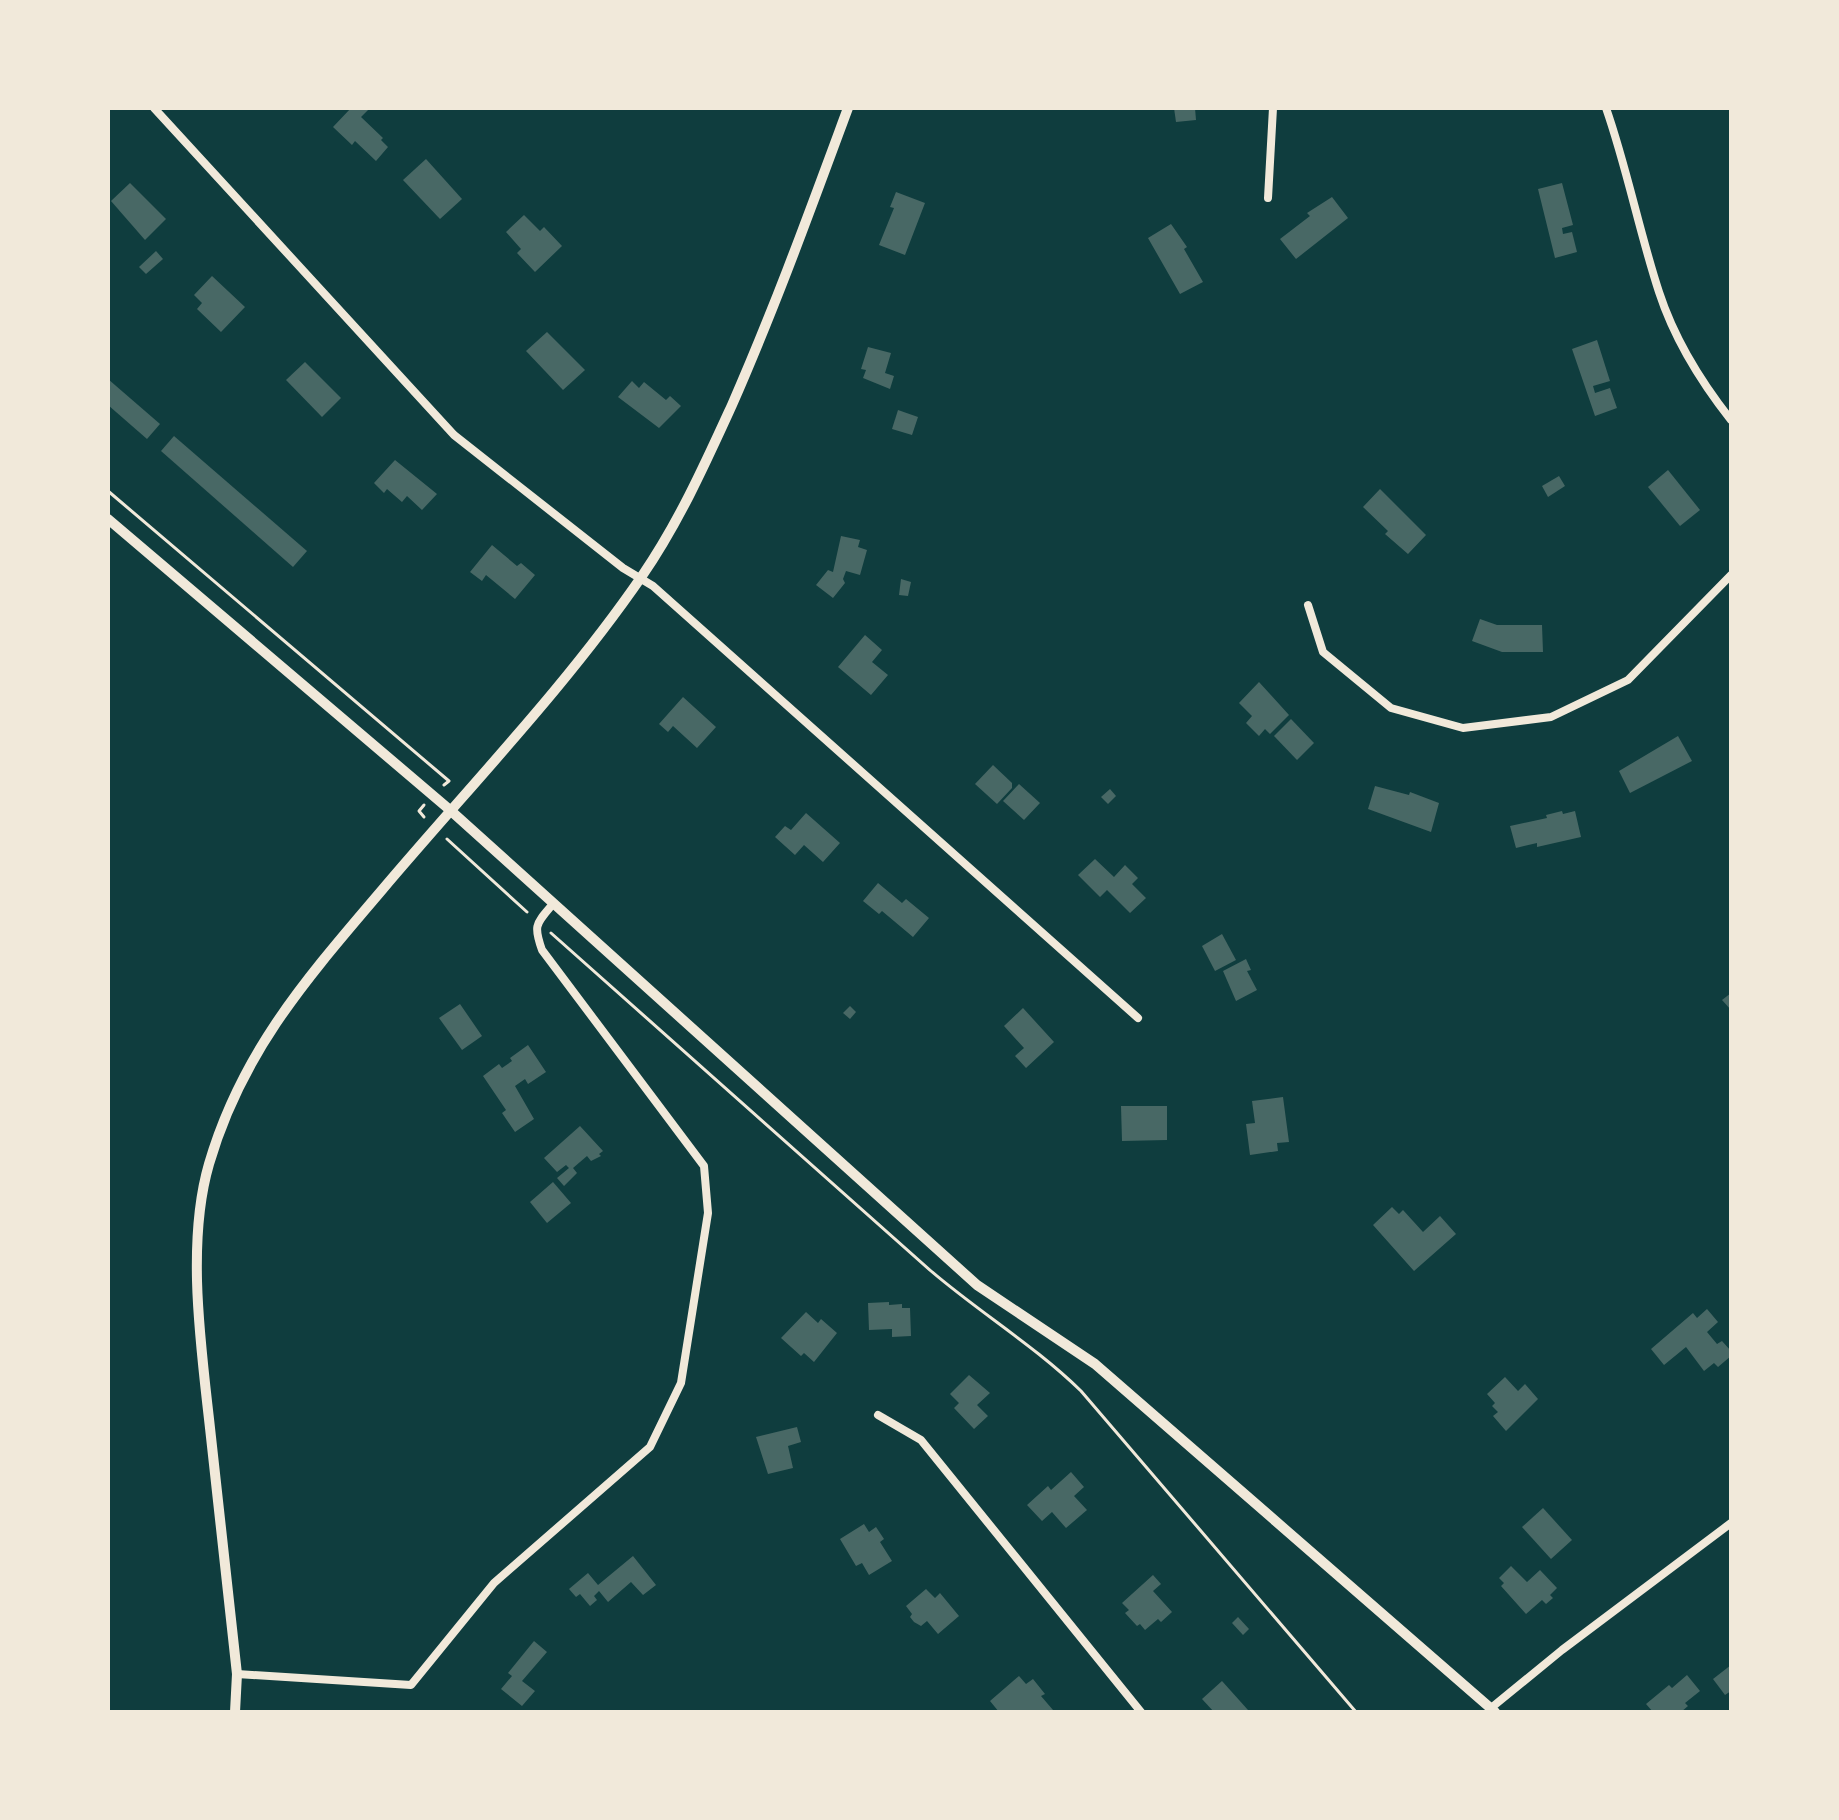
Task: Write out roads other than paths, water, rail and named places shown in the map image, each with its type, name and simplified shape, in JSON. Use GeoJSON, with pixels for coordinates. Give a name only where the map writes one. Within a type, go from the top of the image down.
{"type":"FeatureCollection","features":[{"type":"Feature","properties":{"kind":"street"},"geometry":{"type":"LineString","coordinates":[[154,108],[454,435],[677,607],[1138,1018]]}},
{"type":"Feature","properties":{"kind":"street"},"geometry":{"type":"LineString","coordinates":[[235,1712],[237,1674],[201,1348],[197,1231],[208,1166],[234,1095],[258,1046],[301,985],[558,685],[641,578],[696,486],[771,317],[848,108]]}},
{"type":"Feature","properties":{"kind":"street"},"geometry":{"type":"LineString","coordinates":[[1268,198],[1273,108]]}},
{"type":"Feature","properties":{"kind":"street"},"geometry":{"type":"LineString","coordinates":[[1606,108],[1659,294],[1700,378],[1731,420]]}},
{"type":"Feature","properties":{"kind":"street"},"geometry":{"type":"LineString","coordinates":[[108,519],[450,810],[869,1184],[977,1285],[1095,1364],[1493,1710],[1562,1650],[1731,1523]]}},
{"type":"Feature","properties":{"kind":"street"},"geometry":{"type":"LineString","coordinates":[[1308,605],[1323,652],[1391,708],[1463,728],[1551,717],[1628,680],[1731,575]]}},
{"type":"Feature","properties":{"kind":"street"},"geometry":{"type":"LineString","coordinates":[[237,1674],[411,1685],[494,1583],[650,1447],[681,1383],[708,1213],[704,1166],[542,950],[535,930],[553,904]]}},
{"type":"Feature","properties":{"kind":"street"},"geometry":{"type":"LineString","coordinates":[[878,1415],[921,1440],[1141,1712]]}}]}
